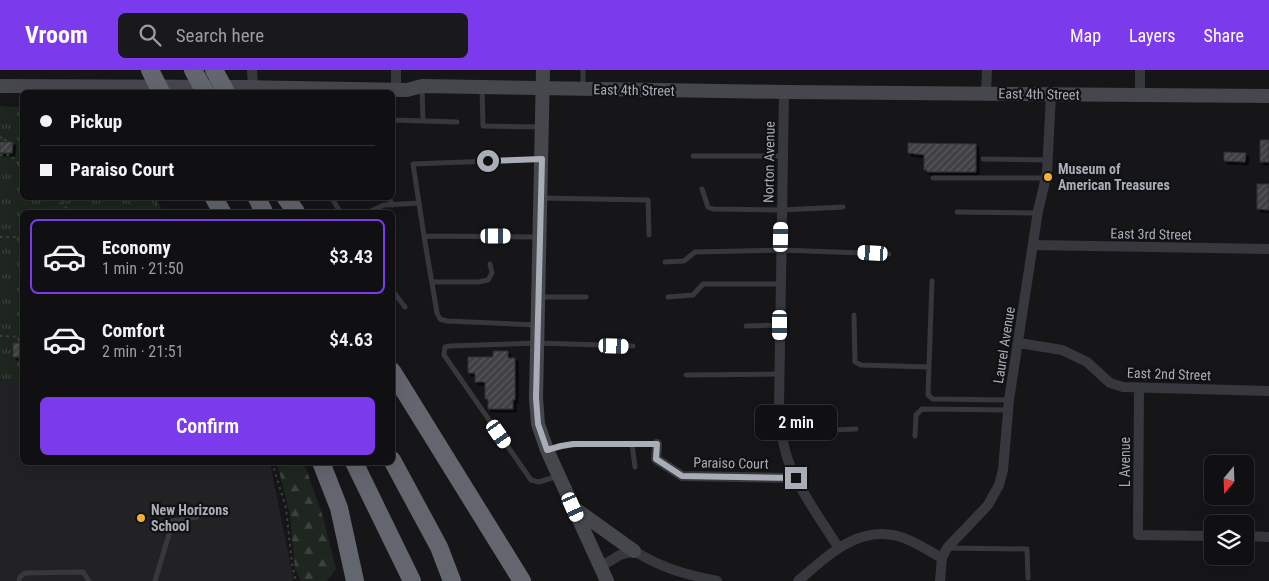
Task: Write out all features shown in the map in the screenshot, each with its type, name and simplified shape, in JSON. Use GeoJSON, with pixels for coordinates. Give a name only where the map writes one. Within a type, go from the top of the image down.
{"type":"FeatureCollection","features":[{"type":"Feature","properties":{"kind":"highway"},"geometry":{"type":"LineString","coordinates":[[150,70],[160,90]]}},
{"type":"Feature","properties":{"kind":"highway"},"geometry":{"type":"LineString","coordinates":[[193,70],[204,90]]}},
{"type":"Feature","properties":{"kind":"highway"},"geometry":{"type":"LineString","coordinates":[[214,70],[240,89]]}},
{"type":"Feature","properties":{"kind":"highway"},"geometry":{"type":"LineString","coordinates":[[395,376],[522,581]]}},
{"type":"Feature","properties":{"kind":"highway"},"geometry":{"type":"LineString","coordinates":[[322,465],[339,508],[355,581]]}},
{"type":"Feature","properties":{"kind":"highway"},"geometry":{"type":"LineString","coordinates":[[355,465],[412,581]]}},
{"type":"Feature","properties":{"kind":"highway"},"geometry":{"type":"LineString","coordinates":[[395,465],[458,581]]}},
{"type":"Feature","properties":{"kind":"highway"},"geometry":{"type":"LineString","coordinates":[[439,547],[452,581]]}},
{"type":"Feature","properties":{"kind":"street"},"geometry":{"type":"LineString","coordinates":[[240,89],[252,70]]}},
{"type":"Feature","properties":{"kind":"street"},"geometry":{"type":"LineString","coordinates":[[396,70],[396,89]]}},
{"type":"Feature","properties":{"kind":"street"},"geometry":{"type":"LineString","coordinates":[[543,70],[536,398],[538,424],[547,450],[607,581]]}},
{"type":"Feature","properties":{"kind":"street"},"geometry":{"type":"LineString","coordinates":[[986,93],[987,70]]}},
{"type":"Feature","properties":{"kind":"street"},"geometry":{"type":"LineString","coordinates":[[1140,70],[1140,95]]}},
{"type":"Feature","properties":{"kind":"street","name":"East 4th Street"},"geometry":{"type":"LineString","coordinates":[[0,86],[407,90],[422,86],[784,92],[1269,96]]}},
{"type":"Feature","properties":{"kind":"street","name":"Norton Avenue"},"geometry":{"type":"LineString","coordinates":[[784,92],[778,406],[781,432],[788,460],[796,478],[838,548]]}},
{"type":"Feature","properties":{"kind":"street","name":"Laurel Avenue"},"geometry":{"type":"LineString","coordinates":[[940,581],[942,558],[947,548],[988,505],[999,485],[1003,470],[1009,405],[1037,213],[1046,178],[1051,94]]}},
{"type":"Feature","properties":{"kind":"street","name":"East 3rd Street"},"geometry":{"type":"LineString","coordinates":[[1033,245],[1269,249]]}},
{"type":"Feature","properties":{"kind":"street","name":"East 2nd Street"},"geometry":{"type":"LineString","coordinates":[[1019,344],[1062,350],[1087,362],[1110,383],[1123,388],[1269,391]]}},
{"type":"Feature","properties":{"kind":"street","name":"L Avenue"},"geometry":{"type":"LineString","coordinates":[[1138,389],[1138,535],[1204,536]]}},
{"type":"Feature","properties":{"kind":"street","name":"Paraiso Court"},"geometry":{"type":"LineString","coordinates":[[657,444],[656,459],[682,476],[796,478]]}},
{"type":"Feature","properties":{"kind":"street"},"geometry":{"type":"LineString","coordinates":[[573,507],[634,551],[658,565],[686,575],[717,581]]}},
{"type":"Feature","properties":{"kind":"street"},"geometry":{"type":"LineString","coordinates":[[798,581],[838,548],[862,536],[889,534],[910,540],[942,558]]}},
{"type":"Feature","properties":{"kind":"street"},"geometry":{"type":"LineString","coordinates":[[1254,536],[1269,537]]}},
{"type":"Feature","properties":{"kind":"street"},"geometry":{"type":"LineString","coordinates":[[600,567],[620,555],[634,551]]}},
{"type":"Feature","properties":{"kind":"lane"},"geometry":{"type":"LineString","coordinates":[[583,70],[583,89]]}},
{"type":"Feature","properties":{"kind":"lane"},"geometry":{"type":"LineString","coordinates":[[422,86],[423,121]]}},
{"type":"Feature","properties":{"kind":"lane"},"geometry":{"type":"LineString","coordinates":[[482,87],[483,126],[542,127]]}},
{"type":"Feature","properties":{"kind":"lane"},"geometry":{"type":"LineString","coordinates":[[395,120],[457,122]]}},
{"type":"Feature","properties":{"kind":"lane"},"geometry":{"type":"LineString","coordinates":[[693,156],[783,156]]}},
{"type":"Feature","properties":{"kind":"lane"},"geometry":{"type":"LineString","coordinates":[[538,325],[447,321],[440,319],[437,313],[413,164],[542,159]]}},
{"type":"Feature","properties":{"kind":"lane"},"geometry":{"type":"LineString","coordinates":[[983,159],[1048,160]]}},
{"type":"Feature","properties":{"kind":"lane"},"geometry":{"type":"LineString","coordinates":[[933,178],[1046,178]]}},
{"type":"Feature","properties":{"kind":"lane"},"geometry":{"type":"LineString","coordinates":[[702,188],[708,207],[713,209],[782,210],[843,207]]}},
{"type":"Feature","properties":{"kind":"lane"},"geometry":{"type":"LineString","coordinates":[[541,198],[648,200],[648,235]]}},
{"type":"Feature","properties":{"kind":"lane"},"geometry":{"type":"LineString","coordinates":[[389,200],[392,205]]}},
{"type":"Feature","properties":{"kind":"lane"},"geometry":{"type":"LineString","coordinates":[[373,210],[384,205],[419,203]]}},
{"type":"Feature","properties":{"kind":"lane"},"geometry":{"type":"LineString","coordinates":[[957,212],[1037,213]]}},
{"type":"Feature","properties":{"kind":"lane"},"geometry":{"type":"LineString","coordinates":[[424,236],[540,237]]}},
{"type":"Feature","properties":{"kind":"lane"},"geometry":{"type":"LineString","coordinates":[[665,262],[684,260],[695,252],[781,250],[889,254]]}},
{"type":"Feature","properties":{"kind":"lane"},"geometry":{"type":"LineString","coordinates":[[432,282],[478,282],[488,280],[492,273],[490,264]]}},
{"type":"Feature","properties":{"kind":"lane"},"geometry":{"type":"LineString","coordinates":[[932,281],[928,395],[933,398],[1009,405]]}},
{"type":"Feature","properties":{"kind":"lane"},"geometry":{"type":"LineString","coordinates":[[668,297],[693,294],[703,284],[780,284]]}},
{"type":"Feature","properties":{"kind":"lane"},"geometry":{"type":"LineString","coordinates":[[395,294],[405,308]]}},
{"type":"Feature","properties":{"kind":"lane"},"geometry":{"type":"LineString","coordinates":[[538,297],[586,297]]}},
{"type":"Feature","properties":{"kind":"lane"},"geometry":{"type":"LineString","coordinates":[[854,315],[855,362],[861,364],[929,367]]}},
{"type":"Feature","properties":{"kind":"lane"},"geometry":{"type":"LineString","coordinates":[[746,326],[780,325]]}},
{"type":"Feature","properties":{"kind":"lane"},"geometry":{"type":"LineString","coordinates":[[559,476],[539,482],[531,480],[444,355],[445,347],[537,343],[633,346]]}},
{"type":"Feature","properties":{"kind":"lane"},"geometry":{"type":"LineString","coordinates":[[686,375],[779,374]]}},
{"type":"Feature","properties":{"kind":"lane"},"geometry":{"type":"LineString","coordinates":[[915,436],[916,415],[922,410],[1009,405]]}},
{"type":"Feature","properties":{"kind":"lane"},"geometry":{"type":"LineString","coordinates":[[781,432],[856,430]]}},
{"type":"Feature","properties":{"kind":"lane"},"geometry":{"type":"LineString","coordinates":[[547,450],[573,444],[657,444]]}},
{"type":"Feature","properties":{"kind":"lane"},"geometry":{"type":"LineString","coordinates":[[632,444],[635,467]]}},
{"type":"Feature","properties":{"kind":"lane"},"geometry":{"type":"LineString","coordinates":[[155,581],[173,521],[196,517]]}},
{"type":"Feature","properties":{"kind":"lane"},"geometry":{"type":"LineString","coordinates":[[947,548],[1027,548],[1028,578]]}},
{"type":"Feature","properties":{"kind":"lane"},"geometry":{"type":"LineString","coordinates":[[19,581],[20,577],[26,573],[83,572],[89,581]]}},
{"type":"Feature","properties":{"kind":"lane"},"geometry":{"type":"LineString","coordinates":[[50,581],[51,573]]}},
{"type":"Feature","properties":{"kind":"path"},"geometry":{"type":"LineString","coordinates":[[0,155],[10,155],[20,165]]}},
{"type":"Feature","properties":{"kind":"path"},"geometry":{"type":"LineString","coordinates":[[57,200],[69,210]]}},
{"type":"Feature","properties":{"kind":"path"},"geometry":{"type":"LineString","coordinates":[[0,237],[20,238]]}},
{"type":"Feature","properties":{"kind":"path"},"geometry":{"type":"LineString","coordinates":[[0,336],[20,337]]}},
{"type":"Feature","properties":{"kind":"path"},"geometry":{"type":"LineString","coordinates":[[273,465],[286,508],[292,564],[296,581]]}},
{"type":"Feature","properties":{"kind":"shaded area","name":"New Horizons School"},"geometry":{"type":"Polygon","coordinates":[[[0,380],[20,381],[20,465],[270,465],[294,581],[0,581],[0,380]]]}},
{"type":"Feature","properties":{"kind":"green space"},"geometry":{"type":"Polygon","coordinates":[[[0,106],[20,107],[20,200],[157,200],[162,210],[20,210],[20,381],[0,380],[0,106]]]}},
{"type":"Feature","properties":{"kind":"green space"},"geometry":{"type":"Polygon","coordinates":[[[278,465],[305,465],[323,517],[336,569],[327,581],[301,581],[295,569],[290,515],[278,465]]]}},
{"type":"Feature","properties":{"kind":"building"},"geometry":{"type":"Polygon","coordinates":[[[1260,140],[1269,140],[1269,162],[1260,162],[1260,140]]]}},
{"type":"Feature","properties":{"kind":"building"},"geometry":{"type":"Polygon","coordinates":[[[0,142],[13,142],[12,153],[0,153],[0,142]]]}},
{"type":"Feature","properties":{"kind":"building"},"geometry":{"type":"Polygon","coordinates":[[[908,143],[976,144],[976,172],[927,172],[927,170],[924,170],[924,155],[908,153],[908,143]]]}},
{"type":"Feature","properties":{"kind":"building"},"geometry":{"type":"Polygon","coordinates":[[[1224,152],[1246,153],[1245,162],[1224,161],[1224,152]]]}},
{"type":"Feature","properties":{"kind":"building"},"geometry":{"type":"Polygon","coordinates":[[[1257,184],[1269,184],[1269,210],[1257,209],[1257,184]]]}},
{"type":"Feature","properties":{"kind":"building"},"geometry":{"type":"Polygon","coordinates":[[[13,343],[20,343],[20,357],[13,357],[13,343]]]}},
{"type":"Feature","properties":{"kind":"building"},"geometry":{"type":"Polygon","coordinates":[[[493,351],[508,351],[508,358],[515,358],[515,400],[513,400],[513,409],[488,409],[488,399],[485,399],[485,382],[475,382],[475,373],[468,373],[468,357],[493,357],[493,351]]]}},
{"type":"Feature","properties":{"kind":"place","name":"Museum of American Treasures"},"geometry":{"type":"Point","coordinates":[1048,177]}},
{"type":"Feature","properties":{"kind":"place","name":"New Horizons School"},"geometry":{"type":"Point","coordinates":[141,518]}},
{"type":"Feature","properties":{"kind":"route"},"geometry":{"type":"LineString","coordinates":[[488,161],[542,159],[536,398],[538,424],[547,450],[573,444],[657,444],[656,459],[682,476],[796,478]]}}]}
